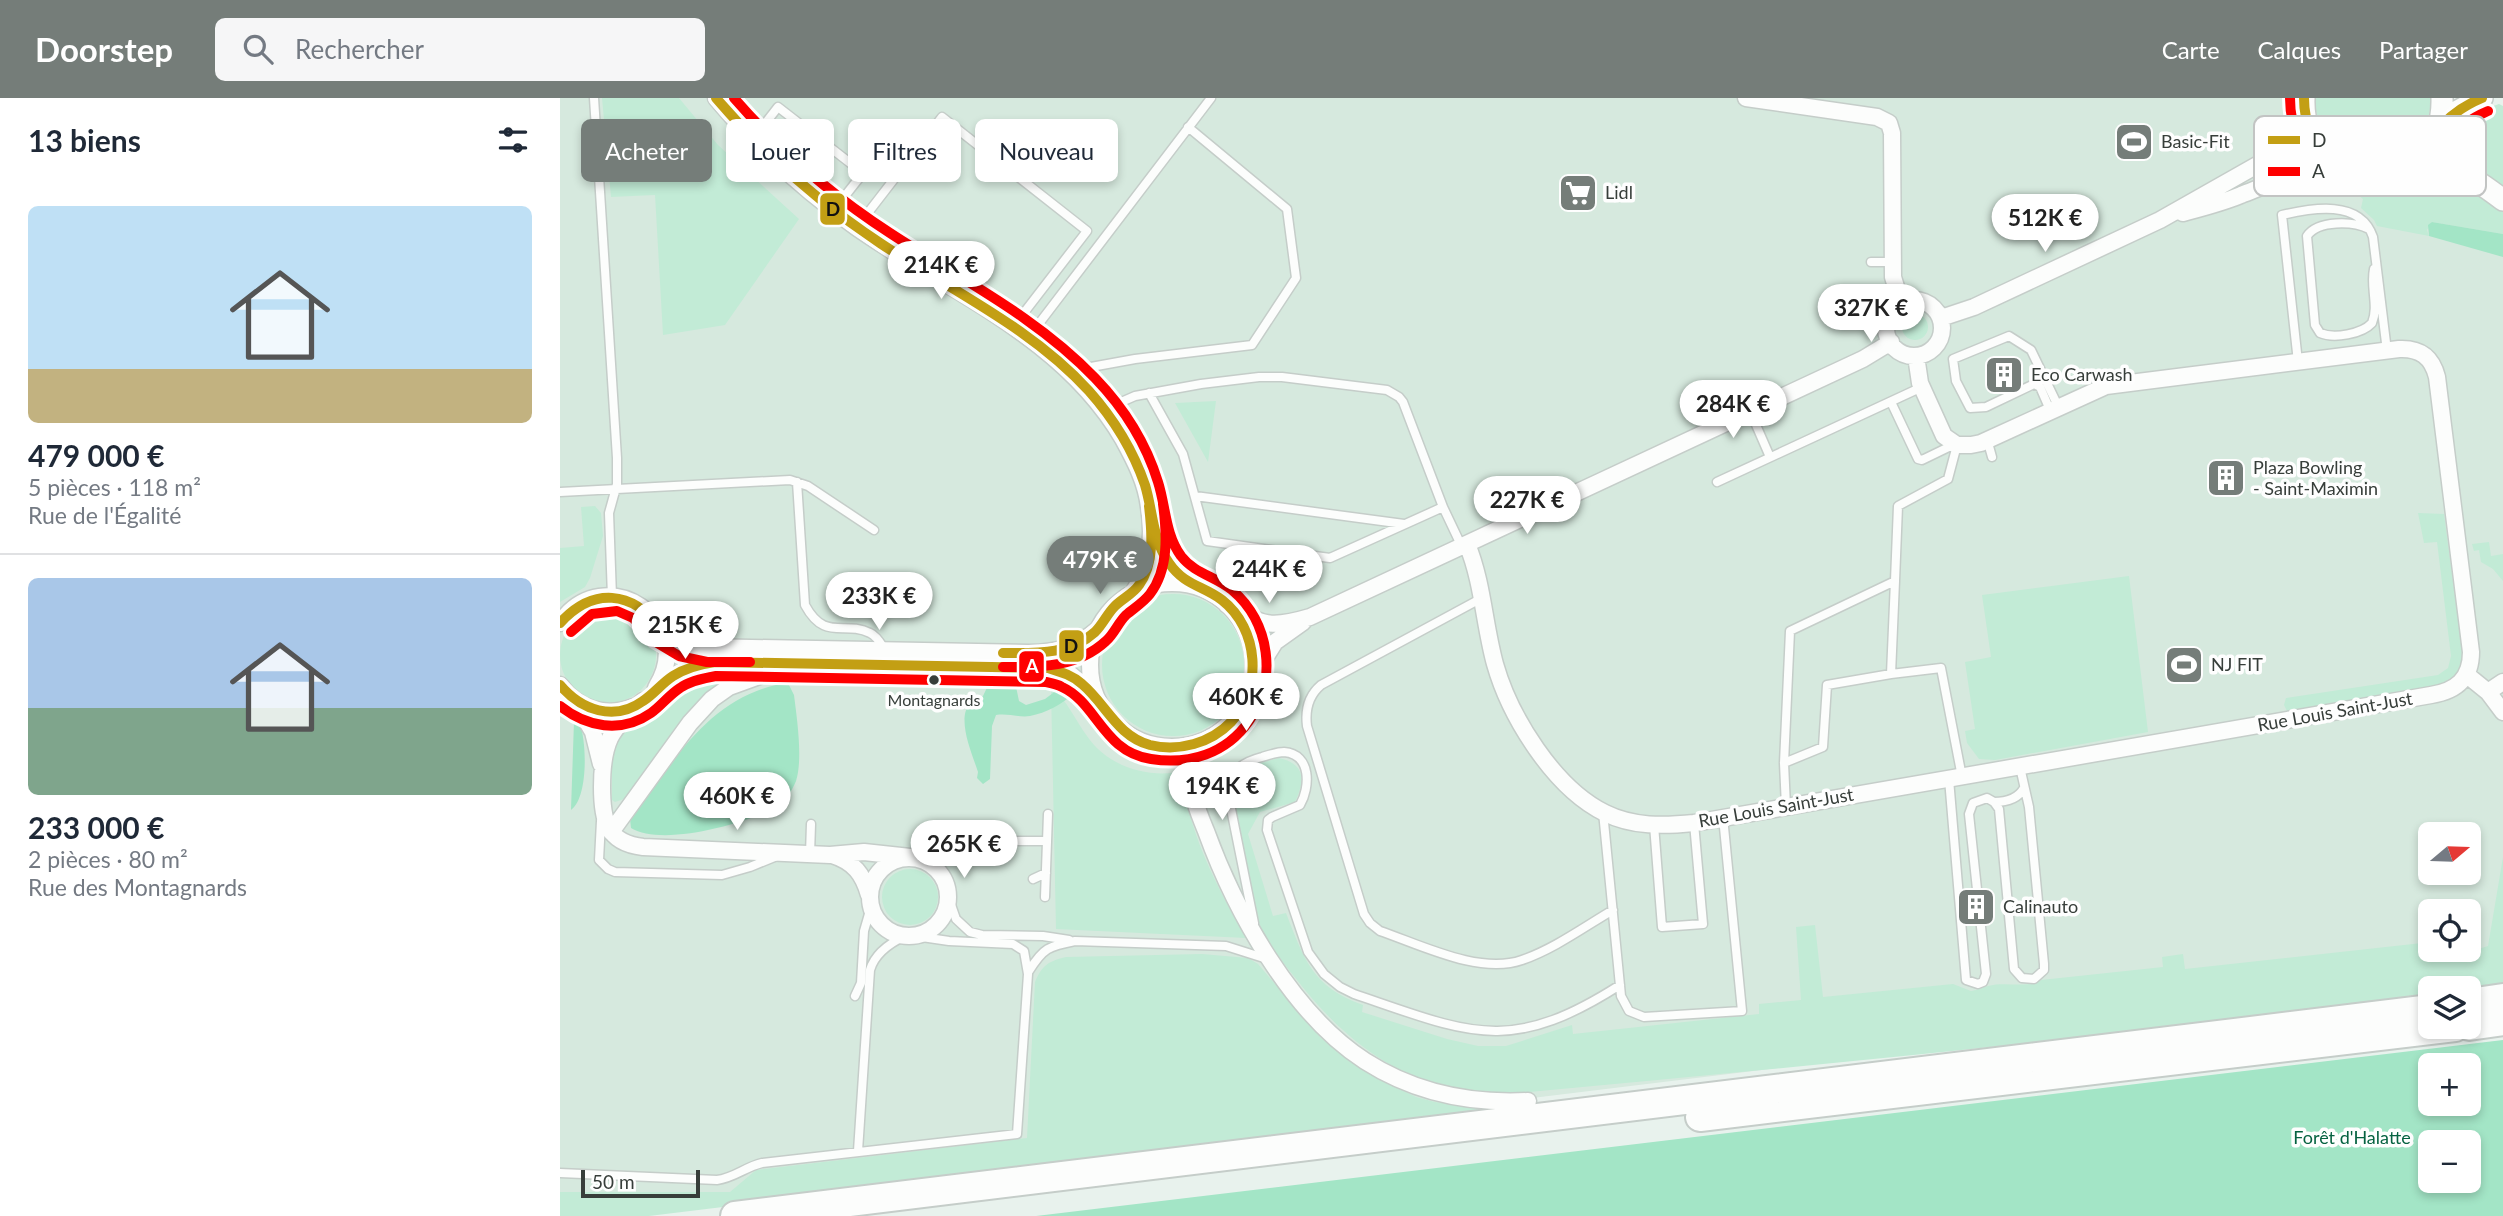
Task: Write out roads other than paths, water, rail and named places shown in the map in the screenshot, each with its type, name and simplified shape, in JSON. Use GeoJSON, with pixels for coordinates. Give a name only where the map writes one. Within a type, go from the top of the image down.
{"type":"FeatureCollection","features":[{"type":"Feature","properties":{"kind":"highway"},"geometry":{"type":"LineString","coordinates":[[2481,1001],[2503,998]]}},
{"type":"Feature","properties":{"kind":"highway"},"geometry":{"type":"LineString","coordinates":[[735,1216],[2418,1011]]}},
{"type":"Feature","properties":{"kind":"highway"},"geometry":{"type":"LineString","coordinates":[[2481,1024],[2503,1021]]}},
{"type":"Feature","properties":{"kind":"highway"},"geometry":{"type":"LineString","coordinates":[[888,1216],[2418,1031]]}},
{"type":"Feature","properties":{"kind":"highway"},"geometry":{"type":"LineString","coordinates":[[1528,1101],[1609,1094],[1682,1100]]}},
{"type":"Feature","properties":{"kind":"main road"},"geometry":{"type":"LineString","coordinates":[[2441,116],[2442,98]]}},
{"type":"Feature","properties":{"kind":"main road"},"geometry":{"type":"LineString","coordinates":[[2452,116],[2482,98]]}},
{"type":"Feature","properties":{"kind":"main road"},"geometry":{"type":"LineString","coordinates":[[2486,187],[2503,200]]}},
{"type":"Feature","properties":{"kind":"street"},"geometry":{"type":"LineString","coordinates":[[716,98],[735,119]]}},
{"type":"Feature","properties":{"kind":"street"},"geometry":{"type":"LineString","coordinates":[[1746,98],[1877,117],[1889,123],[1892,133],[1893,281],[1901,303]]}},
{"type":"Feature","properties":{"kind":"street"},"geometry":{"type":"LineString","coordinates":[[1941,318],[1974,307],[2160,220],[2254,166]]}},
{"type":"Feature","properties":{"kind":"street"},"geometry":{"type":"LineString","coordinates":[[799,182],[857,227],[1013,327],[1069,371],[1117,429],[1139,468],[1152,524],[1168,561],[1194,587]]}},
{"type":"Feature","properties":{"kind":"street"},"geometry":{"type":"LineString","coordinates":[[2160,220],[2254,190]]}},
{"type":"Feature","properties":{"kind":"street"},"geometry":{"type":"LineString","coordinates":[[1913,300],[1926,303],[1936,310],[1941,318],[1942,331],[1938,343],[1928,352],[1916,356],[1900,352],[1886,331],[1892,311],[1901,303],[1913,300]]}},
{"type":"Feature","properties":{"kind":"street"},"geometry":{"type":"LineString","coordinates":[[1095,694],[1090,664],[1098,629],[1113,608],[1133,593],[1163,584],[1194,587],[1251,618],[1269,624],[1284,624],[1310,617],[1863,359],[1891,342]]}},
{"type":"Feature","properties":{"kind":"street"},"geometry":{"type":"LineString","coordinates":[[1916,356],[1922,387],[1944,436],[1956,445],[1971,445],[2106,386],[2387,351],[2409,349],[2422,353],[2431,363],[2437,377],[2471,652],[2470,668],[2466,675],[2488,692],[2503,712]]}},
{"type":"Feature","properties":{"kind":"street"},"geometry":{"type":"LineString","coordinates":[[1133,593],[1148,562],[1152,524]]}},
{"type":"Feature","properties":{"kind":"street","name":"Rue Louis Saint-Just"},"geometry":{"type":"LineString","coordinates":[[1464,545],[1477,569],[1498,674],[1524,730],[1563,780],[1582,798],[1603,812],[1631,822],[1654,825],[1695,822],[1786,807],[2442,693],[2457,687],[2466,675]]}},
{"type":"Feature","properties":{"kind":"street"},"geometry":{"type":"LineString","coordinates":[[560,623],[567,614],[594,598],[612,597],[636,603],[650,614],[661,629],[666,647],[667,659],[656,688]]}},
{"type":"Feature","properties":{"kind":"street"},"geometry":{"type":"LineString","coordinates":[[1227,605],[1248,636],[1253,654],[1252,680]]}},
{"type":"Feature","properties":{"kind":"street"},"geometry":{"type":"LineString","coordinates":[[602,774],[611,737],[623,719],[656,688],[680,672],[705,663],[1055,669],[1079,680],[1095,694],[1112,722],[1126,734],[1143,742],[1175,747],[1194,744],[1226,727],[1247,697],[1252,680],[1265,655],[1275,642],[1310,617]]}},
{"type":"Feature","properties":{"kind":"street"},"geometry":{"type":"LineString","coordinates":[[661,629],[687,643],[702,647],[1052,652],[1078,643],[1098,629]]}},
{"type":"Feature","properties":{"kind":"street"},"geometry":{"type":"LineString","coordinates":[[611,832],[705,706],[729,687],[790,663]]}},
{"type":"Feature","properties":{"kind":"street"},"geometry":{"type":"LineString","coordinates":[[2488,692],[2503,682]]}},
{"type":"Feature","properties":{"kind":"street"},"geometry":{"type":"LineString","coordinates":[[560,685],[575,701],[593,732],[602,774],[602,811],[611,832],[622,842],[634,846],[830,855],[864,852],[910,857],[937,869],[945,881],[948,896],[946,910],[939,922],[928,931],[910,936],[891,932],[874,916],[864,879],[856,867],[846,860],[830,855]]}},
{"type":"Feature","properties":{"kind":"street"},"geometry":{"type":"LineString","coordinates":[[575,701],[593,710],[612,712],[625,710],[643,701]]}},
{"type":"Feature","properties":{"kind":"street"},"geometry":{"type":"LineString","coordinates":[[1211,737],[1194,765],[1192,775],[1193,792],[1217,860],[1257,939],[1325,1027],[1349,1049],[1403,1081],[1455,1098],[1528,1101]]}},
{"type":"Feature","properties":{"kind":"street"},"geometry":{"type":"LineString","coordinates":[[870,903],[872,883],[883,867],[895,860],[910,857]]}},
{"type":"Feature","properties":{"kind":"lane"},"geometry":{"type":"LineString","coordinates":[[594,98],[617,458],[616,489],[609,513],[612,597]]}},
{"type":"Feature","properties":{"kind":"lane"},"geometry":{"type":"LineString","coordinates":[[1028,338],[1211,98]]}},
{"type":"Feature","properties":{"kind":"lane"},"geometry":{"type":"LineString","coordinates":[[769,119],[778,107],[793,119]]}},
{"type":"Feature","properties":{"kind":"lane"},"geometry":{"type":"LineString","coordinates":[[857,227],[942,117],[1087,231],[1013,327]]}},
{"type":"Feature","properties":{"kind":"lane"},"geometry":{"type":"LineString","coordinates":[[1069,371],[1135,359],[1252,345],[1296,278],[1287,209],[1188,127]]}},
{"type":"Feature","properties":{"kind":"lane"},"geometry":{"type":"LineString","coordinates":[[834,150],[863,173],[834,210]]}},
{"type":"Feature","properties":{"kind":"lane"},"geometry":{"type":"LineString","coordinates":[[2298,362],[2282,215],[2315,208],[2328,208],[2359,217],[2372,231],[2387,351]]}},
{"type":"Feature","properties":{"kind":"lane"},"geometry":{"type":"LineString","coordinates":[[2372,231],[2362,226],[2346,224],[2317,227],[2307,236],[2315,325],[2320,333],[2328,335],[2360,331],[2372,323],[2375,313],[2372,279],[2376,263]]}},
{"type":"Feature","properties":{"kind":"lane"},"geometry":{"type":"LineString","coordinates":[[1871,262],[1893,262]]}},
{"type":"Feature","properties":{"kind":"lane"},"geometry":{"type":"LineString","coordinates":[[2009,335],[2031,350],[2054,408],[2040,387],[2034,384],[1986,407],[1970,408],[1956,381],[1953,359],[2009,335]]}},
{"type":"Feature","properties":{"kind":"lane"},"geometry":{"type":"LineString","coordinates":[[1103,410],[1149,393],[1200,384],[1273,377],[1387,390],[1403,402],[1443,507],[1464,545]]}},
{"type":"Feature","properties":{"kind":"lane"},"geometry":{"type":"LineString","coordinates":[[1717,482],[1922,387]]}},
{"type":"Feature","properties":{"kind":"lane"},"geometry":{"type":"LineString","coordinates":[[1149,393],[1183,454],[1207,541],[1330,558],[1443,507]]}},
{"type":"Feature","properties":{"kind":"lane"},"geometry":{"type":"LineString","coordinates":[[1891,402],[1918,459],[1922,460],[1956,445]]}},
{"type":"Feature","properties":{"kind":"lane"},"geometry":{"type":"LineString","coordinates":[[1750,411],[1770,457]]}},
{"type":"Feature","properties":{"kind":"lane"},"geometry":{"type":"LineString","coordinates":[[1987,439],[1992,457]]}},
{"type":"Feature","properties":{"kind":"lane"},"geometry":{"type":"LineString","coordinates":[[1891,674],[1898,506],[1948,478],[1956,445]]}},
{"type":"Feature","properties":{"kind":"lane"},"geometry":{"type":"LineString","coordinates":[[560,492],[778,479],[797,482],[874,530]]}},
{"type":"Feature","properties":{"kind":"lane"},"geometry":{"type":"LineString","coordinates":[[797,482],[805,605],[817,622],[826,627],[874,634],[885,650]]}},
{"type":"Feature","properties":{"kind":"lane"},"geometry":{"type":"LineString","coordinates":[[1195,496],[1404,524]]}},
{"type":"Feature","properties":{"kind":"lane"},"geometry":{"type":"LineString","coordinates":[[1786,807],[1784,763],[1790,631],[1895,581]]}},
{"type":"Feature","properties":{"kind":"lane"},"geometry":{"type":"LineString","coordinates":[[1483,598],[1321,685],[1308,702],[1307,726],[1364,914],[1380,931],[1466,960],[1494,965],[1529,958],[1613,910]]}},
{"type":"Feature","properties":{"kind":"lane"},"geometry":{"type":"LineString","coordinates":[[1784,763],[1823,747],[1826,685],[1941,668],[1955,778],[1964,972],[1966,981],[1978,984],[1983,982],[1986,974],[1969,814],[1973,803],[1979,799],[1987,798],[1999,809],[2014,969],[2021,978],[2034,979],[2040,975],[2044,964],[2029,807],[2020,767]]}},
{"type":"Feature","properties":{"kind":"lane"},"geometry":{"type":"LineString","coordinates":[[1257,939],[1228,799],[1230,779],[1237,768],[1249,760],[1276,753],[1289,753],[1304,765],[1308,778],[1307,790],[1300,805],[1268,820],[1267,830],[1308,952],[1318,967],[1340,987],[1441,1024],[1494,1033],[1515,1031],[1553,1021],[1592,1003],[1620,985]]}},
{"type":"Feature","properties":{"kind":"lane"},"geometry":{"type":"LineString","coordinates":[[1994,802],[2018,796],[2024,788]]}},
{"type":"Feature","properties":{"kind":"lane"},"geometry":{"type":"LineString","coordinates":[[602,811],[599,860],[615,872],[722,876],[784,852]]}},
{"type":"Feature","properties":{"kind":"lane"},"geometry":{"type":"LineString","coordinates":[[1603,812],[1620,985],[1625,1007],[1633,1014],[1644,1017],[1742,1011],[1723,817]]}},
{"type":"Feature","properties":{"kind":"lane"},"geometry":{"type":"LineString","coordinates":[[1045,897],[1048,814]]}},
{"type":"Feature","properties":{"kind":"lane"},"geometry":{"type":"LineString","coordinates":[[1654,825],[1662,927],[1703,924],[1695,822]]}},
{"type":"Feature","properties":{"kind":"lane"},"geometry":{"type":"LineString","coordinates":[[810,854],[811,824]]}},
{"type":"Feature","properties":{"kind":"lane"},"geometry":{"type":"LineString","coordinates":[[1017,841],[1047,841]]}},
{"type":"Feature","properties":{"kind":"lane"},"geometry":{"type":"LineString","coordinates":[[1033,879],[1046,873]]}},
{"type":"Feature","properties":{"kind":"lane"},"geometry":{"type":"LineString","coordinates":[[948,896],[956,919],[970,932],[982,935],[1226,946],[1246,950],[1272,961]]}},
{"type":"Feature","properties":{"kind":"lane"},"geometry":{"type":"LineString","coordinates":[[855,996],[861,983],[864,930],[870,903]]}},
{"type":"Feature","properties":{"kind":"lane"},"geometry":{"type":"LineString","coordinates":[[560,1173],[717,1180],[734,1177],[747,1168],[762,1163],[1017,1134],[1028,974],[1026,957],[1017,945],[910,936],[881,952],[873,960],[870,970],[858,1151]]}},
{"type":"Feature","properties":{"kind":"lane"},"geometry":{"type":"LineString","coordinates":[[1028,974],[1044,950],[1057,944],[1075,941]]}},
{"type":"Feature","properties":{"kind":"place","name":"Basic-Fit"},"geometry":{"type":"Point","coordinates":[2134,142]}},
{"type":"Feature","properties":{"kind":"place","name":"Lidl"},"geometry":{"type":"Point","coordinates":[1578,193]}},
{"type":"Feature","properties":{"kind":"place","name":"Eco Carwash"},"geometry":{"type":"Point","coordinates":[2004,375]}},
{"type":"Feature","properties":{"kind":"place","name":"Plaza Bowling - Saint-Maximin"},"geometry":{"type":"Point","coordinates":[2226,478]}},
{"type":"Feature","properties":{"kind":"place","name":"NJ FIT"},"geometry":{"type":"Point","coordinates":[2184,665]}},
{"type":"Feature","properties":{"kind":"place","name":"Montagnards"},"geometry":{"type":"Point","coordinates":[934,680]}},
{"type":"Feature","properties":{"kind":"place","name":"Calinauto"},"geometry":{"type":"Point","coordinates":[1976,907]}},
{"type":"Feature","properties":{"kind":"park label","name":"Forêt d'Halatte"},"geometry":{"type":"Point","coordinates":[2352,1138]}}]}
